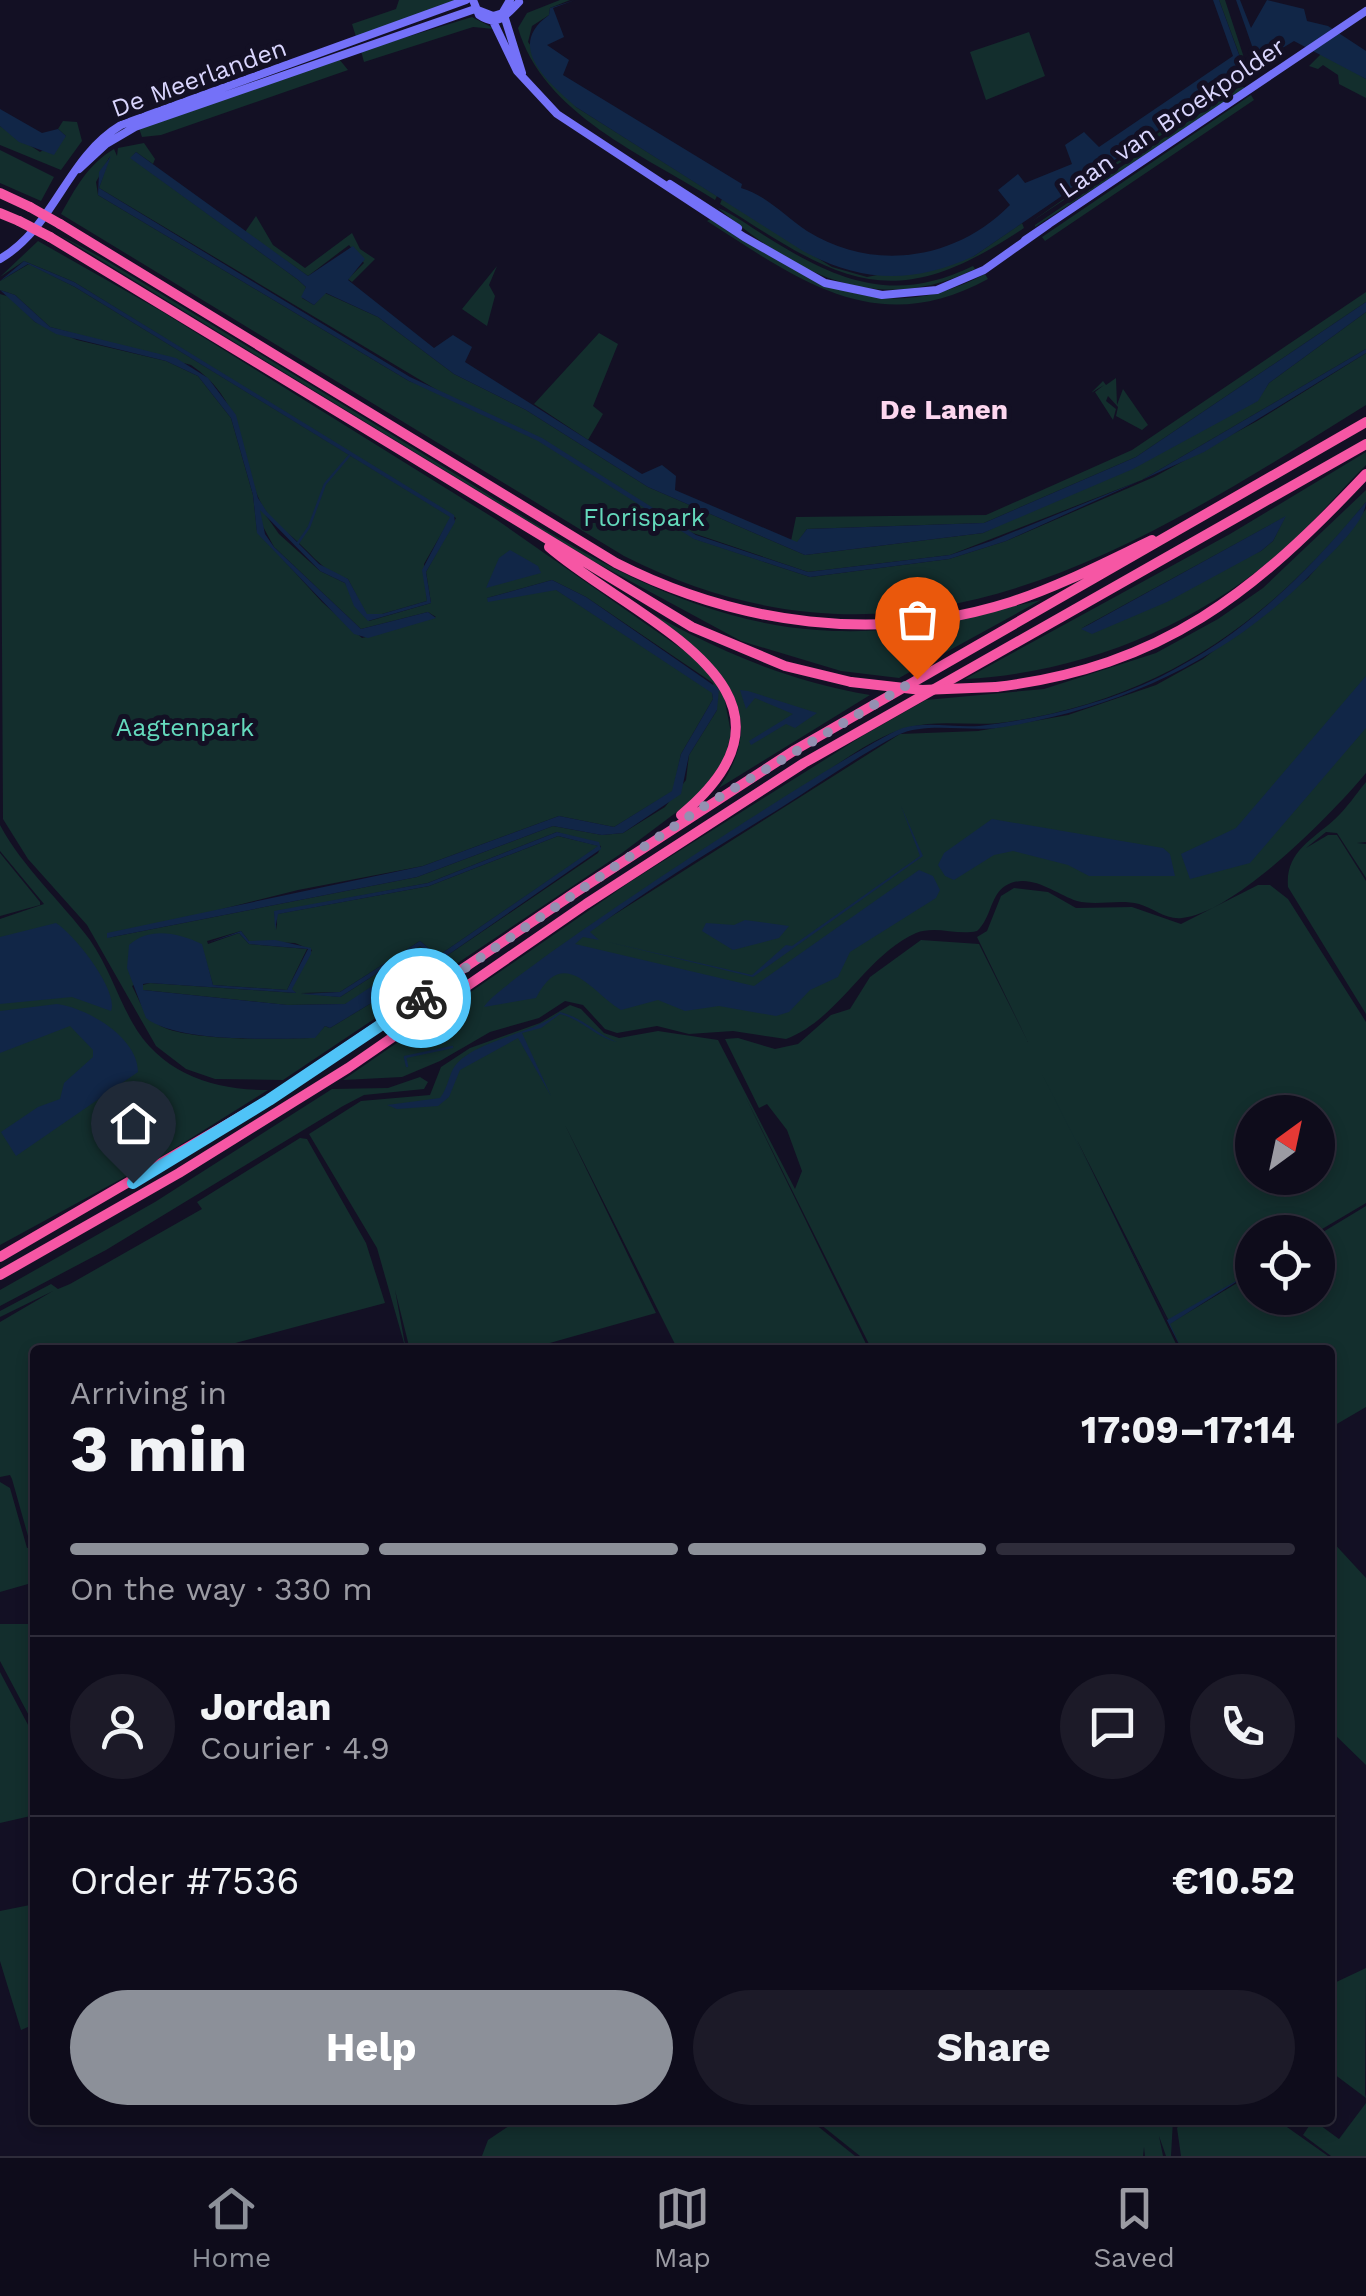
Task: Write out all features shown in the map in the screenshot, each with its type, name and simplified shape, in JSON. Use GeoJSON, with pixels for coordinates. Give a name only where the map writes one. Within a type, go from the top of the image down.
{"type":"FeatureCollection","features":[{"type":"Feature","properties":{"kind":"highway"},"geometry":{"type":"LineString","coordinates":[[0,193],[60,224],[616,562],[721,605],[814,623],[924,621],[1014,601],[1186,527]]}},
{"type":"Feature","properties":{"kind":"highway"},"geometry":{"type":"LineString","coordinates":[[0,213],[50,237],[710,636],[784,666],[851,682],[922,690],[996,688],[1053,678],[1114,660],[1202,619],[1290,554],[1366,474]]}},
{"type":"Feature","properties":{"kind":"highway"},"geometry":{"type":"LineString","coordinates":[[0,1257],[269,1100],[639,849],[873,704],[1366,422]]}},
{"type":"Feature","properties":{"kind":"highway"},"geometry":{"type":"LineString","coordinates":[[0,1278],[179,1173],[381,1046],[586,904],[804,763],[1366,444]]}},
{"type":"Feature","properties":{"kind":"highway"},"geometry":{"type":"LineString","coordinates":[[521,523],[582,574],[700,654],[728,690],[736,724],[728,766],[710,790],[639,849]]}},
{"type":"Feature","properties":{"kind":"main road"},"geometry":{"type":"LineString","coordinates":[[473,6],[493,21],[504,15],[514,1]]}},
{"type":"Feature","properties":{"kind":"main road"},"geometry":{"type":"LineString","coordinates":[[473,6],[493,16],[504,15]]}},
{"type":"Feature","properties":{"kind":"main road","name":"De Meerlanden"},"geometry":{"type":"LineString","coordinates":[[72,174],[106,144],[135,127],[454,18],[473,6]]}},
{"type":"Feature","properties":{"kind":"main road","name":"De Meerlanden"},"geometry":{"type":"LineString","coordinates":[[72,174],[99,141],[133,120],[473,6]]}},
{"type":"Feature","properties":{"kind":"main road","name":"Laan van Broekpolder"},"geometry":{"type":"LineString","coordinates":[[493,21],[509,57],[558,114],[661,181],[694,196],[748,237],[826,282],[882,295],[919,293],[955,284],[1366,11]]}},
{"type":"Feature","properties":{"kind":"main road","name":"Laan van Broekpolder"},"geometry":{"type":"LineString","coordinates":[[504,15],[522,73]]}},
{"type":"Feature","properties":{"kind":"main road"},"geometry":{"type":"LineString","coordinates":[[0,259],[28,238],[72,174]]}},
{"type":"Feature","properties":{"kind":"green space"},"geometry":{"type":"Polygon","coordinates":[[[399,0],[462,0],[357,40],[352,24],[396,9],[399,0]]]}},
{"type":"Feature","properties":{"kind":"green space"},"geometry":{"type":"Polygon","coordinates":[[[570,0],[550,8],[549,15],[532,26],[528,42],[576,107],[717,196],[715,200],[599,129],[549,85],[518,28],[527,13],[570,0]]]}},
{"type":"Feature","properties":{"kind":"green space"},"geometry":{"type":"Polygon","coordinates":[[[1219,0],[1225,0],[1250,76],[1028,224],[1240,76],[1245,70],[1219,0]]]}},
{"type":"Feature","properties":{"kind":"green space"},"geometry":{"type":"Polygon","coordinates":[[[472,17],[495,29],[473,27],[364,62],[361,51],[472,17]]]}},
{"type":"Feature","properties":{"kind":"green space"},"geometry":{"type":"Polygon","coordinates":[[[1029,32],[1045,76],[986,100],[970,52],[1029,32]]]}},
{"type":"Feature","properties":{"kind":"green space"},"geometry":{"type":"Polygon","coordinates":[[[1322,53],[1366,79],[1366,98],[1339,84],[1338,75],[1323,65],[1318,69],[1309,66],[1322,53]]]}},
{"type":"Feature","properties":{"kind":"green space"},"geometry":{"type":"Polygon","coordinates":[[[339,59],[348,70],[161,135],[142,137],[139,128],[339,59]]]}},
{"type":"Feature","properties":{"kind":"green space"},"geometry":{"type":"Polygon","coordinates":[[[1241,86],[1247,89],[1035,227],[1035,225],[1241,86]]]}},
{"type":"Feature","properties":{"kind":"green space"},"geometry":{"type":"Polygon","coordinates":[[[1251,95],[1254,100],[1045,241],[1042,237],[1251,95]]]}},
{"type":"Feature","properties":{"kind":"green space"},"geometry":{"type":"Polygon","coordinates":[[[63,121],[77,122],[82,141],[61,170],[0,145],[0,126],[40,152],[66,136],[58,129],[63,121]]]}},
{"type":"Feature","properties":{"kind":"green space","name":"Florispark"},"geometry":{"type":"Polygon","coordinates":[[[144,143],[155,159],[153,164],[136,152],[131,158],[297,279],[306,287],[302,298],[314,305],[325,293],[378,317],[454,374],[526,410],[648,487],[805,555],[983,533],[1257,401],[1269,383],[1366,312],[1366,349],[1142,480],[950,555],[808,572],[678,528],[695,539],[810,577],[949,559],[1006,541],[1154,477],[1257,421],[1366,353],[1366,405],[1189,511],[1101,556],[1011,590],[920,610],[825,613],[727,596],[624,556],[61,214],[89,170],[114,149],[117,156],[118,148],[144,143]],[[110,156],[96,182],[98,195],[409,381],[442,393],[99,188],[110,156]]]}},
{"type":"Feature","properties":{"kind":"green space"},"geometry":{"type":"Polygon","coordinates":[[[0,150],[54,177],[41,201],[0,183],[0,150]]]}},
{"type":"Feature","properties":{"kind":"green space"},"geometry":{"type":"Polygon","coordinates":[[[722,199],[832,267],[867,277],[974,256],[1022,223],[1024,228],[978,256],[938,273],[902,280],[869,279],[835,270],[801,254],[720,204],[722,199]]]}},
{"type":"Feature","properties":{"kind":"green space"},"geometry":{"type":"Polygon","coordinates":[[[718,208],[820,267],[868,283],[918,284],[973,266],[975,269],[939,283],[905,289],[873,289],[841,282],[779,253],[718,208]]]}},
{"type":"Feature","properties":{"kind":"green space"},"geometry":{"type":"Polygon","coordinates":[[[256,216],[273,245],[305,268],[352,233],[360,249],[375,259],[352,282],[348,279],[364,263],[349,245],[308,276],[245,232],[256,216]]]}},
{"type":"Feature","properties":{"kind":"green space"},"geometry":{"type":"Polygon","coordinates":[[[712,218],[778,259],[842,290],[875,297],[910,298],[946,291],[985,274],[988,279],[948,296],[910,304],[875,303],[840,295],[774,264],[707,221],[712,218]]]}},
{"type":"Feature","properties":{"kind":"green space"},"geometry":{"type":"Polygon","coordinates":[[[56,233],[560,539],[658,589],[762,622],[848,631],[931,624],[1041,600],[899,678],[841,671],[741,641],[593,561],[56,233]]]}},
{"type":"Feature","properties":{"kind":"green space","name":"Aagtenpark"},"geometry":{"type":"Polygon","coordinates":[[[38,241],[161,311],[497,520],[699,661],[723,691],[731,733],[723,765],[694,799],[622,853],[283,1080],[215,1079],[186,1069],[156,1046],[87,925],[28,859],[3,819],[0,294],[10,297],[35,322],[77,340],[166,361],[198,376],[231,418],[253,495],[257,531],[322,602],[362,638],[436,617],[428,612],[361,629],[274,547],[260,521],[260,507],[279,534],[320,571],[345,583],[369,621],[431,603],[426,572],[456,518],[74,282],[24,261],[0,277],[38,241]],[[552,580],[487,598],[555,589],[712,692],[713,699],[681,754],[673,791],[614,827],[559,816],[423,866],[298,890],[107,938],[417,877],[553,826],[602,835],[623,833],[665,807],[686,780],[689,755],[717,710],[713,683],[586,597],[552,580]],[[557,832],[428,883],[274,912],[277,930],[277,914],[429,886],[558,836],[599,846],[438,956],[420,941],[340,992],[301,993],[340,997],[420,946],[437,960],[442,959],[598,853],[601,846],[557,832]],[[241,931],[207,941],[208,944],[239,933],[249,944],[307,949],[287,990],[213,985],[201,944],[132,986],[144,1010],[158,1025],[217,1037],[314,1038],[325,1026],[330,1028],[421,973],[345,1004],[287,1005],[143,990],[143,985],[150,983],[296,993],[291,989],[312,950],[295,943],[249,941],[241,931]]]}},
{"type":"Feature","properties":{"kind":"green space"},"geometry":{"type":"Polygon","coordinates":[[[29,264],[75,287],[451,517],[424,564],[427,601],[382,614],[366,614],[348,579],[320,563],[263,507],[237,426],[209,379],[191,365],[50,327],[15,295],[0,290],[0,281],[29,264]]]}},
{"type":"Feature","properties":{"kind":"green space"},"geometry":{"type":"Polygon","coordinates":[[[497,266],[489,285],[495,296],[487,326],[462,309],[497,266]]]}},
{"type":"Feature","properties":{"kind":"green space"},"geometry":{"type":"Polygon","coordinates":[[[1366,292],[1366,302],[1136,457],[984,523],[807,529],[797,543],[791,541],[796,517],[986,515],[1132,450],[1366,292]]]}},
{"type":"Feature","properties":{"kind":"green space"},"geometry":{"type":"Polygon","coordinates":[[[599,333],[618,344],[593,406],[603,414],[588,440],[534,404],[599,333]]]}},
{"type":"Feature","properties":{"kind":"green space"},"geometry":{"type":"Polygon","coordinates":[[[1116,378],[1117,405],[1123,389],[1148,425],[1142,430],[1116,416],[1118,407],[1108,396],[1106,401],[1116,409],[1113,420],[1095,392],[1104,385],[1091,393],[1103,381],[1106,385],[1116,378]]]}},
{"type":"Feature","properties":{"kind":"green space"},"geometry":{"type":"Polygon","coordinates":[[[1366,452],[1366,465],[1296,537],[1252,575],[1177,622],[1095,655],[1052,667],[965,679],[1230,534],[1366,452]],[[1285,517],[1082,628],[1261,551],[1273,541],[1285,517]]]}},
{"type":"Feature","properties":{"kind":"green space"},"geometry":{"type":"Polygon","coordinates":[[[1366,490],[1366,502],[1291,584],[1209,648],[1116,694],[1064,711],[1008,722],[922,725],[884,736],[712,844],[552,954],[900,734],[978,731],[1068,715],[1156,685],[1203,659],[1308,578],[1366,509],[1366,773],[1307,836],[1228,899],[1204,912],[1176,918],[1139,904],[1077,901],[1033,882],[1014,882],[1000,890],[977,931],[931,930],[898,943],[822,1017],[786,1039],[733,1031],[689,1034],[657,1026],[617,1033],[605,1029],[583,1005],[565,1001],[539,1018],[490,1032],[440,1061],[402,1077],[343,1080],[630,882],[864,735],[926,700],[1044,689],[1156,653],[1218,619],[1263,588],[1366,490]]]}},
{"type":"Feature","properties":{"kind":"green space"},"geometry":{"type":"Polygon","coordinates":[[[617,594],[678,628],[770,669],[870,695],[719,788],[737,754],[741,724],[734,697],[719,672],[697,650],[617,594]]]}},
{"type":"Feature","properties":{"kind":"green space"},"geometry":{"type":"Polygon","coordinates":[[[1366,782],[1366,842],[1357,843],[1366,844],[1366,878],[1337,833],[1326,832],[1306,848],[1328,835],[1337,835],[1366,881],[1366,1014],[1288,887],[1288,875],[1295,856],[1339,815],[1366,782]]]}},
{"type":"Feature","properties":{"kind":"green space"},"geometry":{"type":"Polygon","coordinates":[[[0,825],[31,870],[90,940],[132,1022],[158,1055],[190,1076],[208,1082],[268,1090],[156,1160],[0,1245],[0,919],[44,904],[0,851],[0,825]]]}},
{"type":"Feature","properties":{"kind":"green space"},"geometry":{"type":"Polygon","coordinates":[[[0,853],[40,902],[40,905],[0,916],[0,853]]]}},
{"type":"Feature","properties":{"kind":"green space"},"geometry":{"type":"Polygon","coordinates":[[[1258,885],[1270,885],[1288,899],[1366,1022],[1366,1203],[1335,1221],[1335,1215],[1235,1215],[1235,1282],[1169,1321],[1077,1140],[1177,1345],[870,1345],[745,1096],[867,1345],[675,1345],[565,1125],[656,1313],[543,1345],[409,1345],[395,1290],[405,1345],[377,1248],[309,1134],[361,1101],[430,1095],[441,1067],[470,1048],[540,1023],[570,1005],[581,1009],[604,1033],[619,1038],[658,1031],[718,1040],[795,1189],[802,1171],[787,1130],[767,1104],[759,1108],[725,1039],[738,1038],[775,1049],[798,1044],[831,1015],[850,1009],[870,977],[921,940],[979,944],[1028,1042],[977,937],[987,931],[1001,896],[1014,888],[1048,892],[1076,908],[1132,907],[1181,924],[1258,885]]]}},
{"type":"Feature","properties":{"kind":"green space"},"geometry":{"type":"Polygon","coordinates":[[[420,1077],[428,1082],[424,1089],[364,1095],[106,1250],[0,1306],[0,1290],[155,1202],[332,1089],[388,1088],[420,1077]]]}},
{"type":"Feature","properties":{"kind":"green space"},"geometry":{"type":"Polygon","coordinates":[[[300,1138],[307,1139],[366,1243],[385,1303],[228,1345],[30,1345],[30,1537],[12,1479],[10,1475],[0,1477],[0,1322],[53,1291],[0,1317],[0,1311],[51,1284],[58,1289],[70,1284],[202,1209],[197,1202],[300,1138]]]}},
{"type":"Feature","properties":{"kind":"green space"},"geometry":{"type":"Polygon","coordinates":[[[1366,1206],[1366,1407],[1335,1425],[1335,1345],[1180,1345],[1169,1324],[1235,1284],[1235,1315],[1335,1315],[1335,1225],[1366,1206]]]}},
{"type":"Feature","properties":{"kind":"green space"},"geometry":{"type":"Polygon","coordinates":[[[0,1482],[10,1488],[30,1548],[30,1583],[0,1592],[0,1482]]]}},
{"type":"Feature","properties":{"kind":"green space"},"geometry":{"type":"Polygon","coordinates":[[[1335,1544],[1366,1578],[1366,1765],[1335,1735],[1335,1544]]]}},
{"type":"Feature","properties":{"kind":"green space"},"geometry":{"type":"Polygon","coordinates":[[[0,1624],[30,1624],[30,1718],[0,1661],[0,1624]]]}},
{"type":"Feature","properties":{"kind":"green space"},"geometry":{"type":"Polygon","coordinates":[[[0,1672],[30,1729],[30,1816],[0,1823],[0,1672]]]}},
{"type":"Feature","properties":{"kind":"green space"},"geometry":{"type":"Polygon","coordinates":[[[30,1905],[30,2026],[21,2030],[0,1961],[0,1911],[30,1905]]]}},
{"type":"Feature","properties":{"kind":"green space"},"geometry":{"type":"Polygon","coordinates":[[[1366,1968],[1366,2098],[1335,2075],[1335,1983],[1366,1968]]]}},
{"type":"Feature","properties":{"kind":"green space"},"geometry":{"type":"Polygon","coordinates":[[[1366,2103],[1366,2156],[1331,2156],[1303,2135],[1310,2125],[1320,2125],[1339,2139],[1366,2103]]]}},
{"type":"Feature","properties":{"kind":"green space"},"geometry":{"type":"Polygon","coordinates":[[[510,2125],[816,2125],[855,2156],[482,2156],[488,2140],[510,2125]]]}},
{"type":"Feature","properties":{"kind":"green space"},"geometry":{"type":"Polygon","coordinates":[[[821,2125],[1173,2125],[1171,2156],[1166,2156],[1159,2136],[1163,2156],[1145,2156],[1144,2147],[1143,2156],[860,2156],[821,2125]]]}},
{"type":"Feature","properties":{"kind":"green space"},"geometry":{"type":"Polygon","coordinates":[[[1284,2125],[1328,2156],[1181,2156],[1177,2128],[1284,2125]]]}},
{"type":"Feature","properties":{"kind":"water"},"geometry":{"type":"Polygon","coordinates":[[[575,0],[553,8],[564,37],[547,45],[569,60],[563,75],[742,184],[741,188],[768,201],[807,231],[832,244],[885,256],[939,249],[964,238],[1010,205],[998,190],[1018,174],[1025,183],[1072,164],[1065,145],[1084,132],[1099,147],[1233,56],[1213,0],[1219,0],[1245,71],[974,256],[930,272],[867,274],[803,251],[565,97],[535,63],[531,39],[550,8],[575,0]]]}},
{"type":"Feature","properties":{"kind":"water"},"geometry":{"type":"Polygon","coordinates":[[[1236,0],[1240,0],[1251,28],[1267,0],[1304,9],[1307,21],[1328,26],[1366,51],[1366,79],[1294,41],[1258,63],[1236,0]]]}},
{"type":"Feature","properties":{"kind":"water"},"geometry":{"type":"Polygon","coordinates":[[[0,109],[42,133],[58,129],[66,136],[54,155],[19,142],[0,126],[0,109]]]}},
{"type":"Feature","properties":{"kind":"water"},"geometry":{"type":"Polygon","coordinates":[[[136,152],[308,276],[353,246],[365,259],[348,280],[434,348],[453,335],[472,347],[465,362],[642,474],[662,465],[676,476],[675,490],[797,542],[807,529],[984,523],[1136,457],[1366,302],[1366,312],[1269,383],[1258,401],[1133,469],[983,533],[805,555],[648,487],[526,410],[454,374],[378,317],[326,293],[314,305],[301,297],[306,287],[297,279],[130,158],[136,152]]]}},
{"type":"Feature","properties":{"kind":"water"},"geometry":{"type":"Polygon","coordinates":[[[111,156],[99,188],[410,377],[542,438],[696,535],[808,572],[950,555],[1139,481],[1006,541],[949,559],[810,577],[694,539],[538,441],[409,381],[98,195],[99,172],[111,156]]]}},
{"type":"Feature","properties":{"kind":"water"},"geometry":{"type":"Polygon","coordinates":[[[24,261],[74,282],[454,515],[455,522],[426,572],[431,603],[368,621],[354,606],[345,583],[320,571],[260,510],[265,534],[274,547],[361,629],[428,612],[436,618],[368,638],[354,634],[257,533],[253,495],[231,418],[198,376],[166,361],[56,334],[35,322],[0,290],[15,295],[50,327],[176,358],[208,378],[236,415],[258,498],[267,512],[319,564],[348,579],[367,614],[382,614],[427,601],[422,570],[450,517],[75,287],[28,264],[0,281],[24,261]]]}},
{"type":"Feature","properties":{"kind":"water"},"geometry":{"type":"Polygon","coordinates":[[[1366,349],[1366,353],[1204,452],[1143,479],[1366,349]]]}},
{"type":"Feature","properties":{"kind":"water"},"geometry":{"type":"Polygon","coordinates":[[[1366,502],[1354,528],[1317,568],[1249,628],[1212,652],[1133,691],[1048,718],[1004,727],[922,729],[898,735],[637,899],[590,932],[599,940],[583,937],[575,944],[754,986],[919,870],[933,876],[940,890],[936,898],[850,952],[838,977],[810,990],[789,1012],[776,1016],[719,1006],[685,1011],[658,1000],[621,1010],[590,985],[568,974],[547,982],[536,998],[484,1007],[547,955],[680,864],[820,775],[903,728],[979,726],[1048,715],[1117,695],[1191,660],[1272,601],[1366,502]]]}},
{"type":"Feature","properties":{"kind":"water"},"geometry":{"type":"Polygon","coordinates":[[[1286,516],[1273,541],[1261,551],[1167,602],[1092,634],[1081,629],[1286,516]]]}},
{"type":"Feature","properties":{"kind":"water"},"geometry":{"type":"Polygon","coordinates":[[[510,550],[538,566],[541,573],[486,588],[499,558],[510,550]]]}},
{"type":"Feature","properties":{"kind":"water"},"geometry":{"type":"Polygon","coordinates":[[[552,580],[586,597],[719,689],[717,710],[689,755],[681,794],[623,833],[602,835],[553,826],[417,877],[107,938],[107,933],[423,866],[559,816],[614,827],[672,791],[681,754],[713,699],[712,693],[556,590],[488,602],[487,598],[552,580]]]}},
{"type":"Feature","properties":{"kind":"water"},"geometry":{"type":"Polygon","coordinates":[[[1366,676],[1366,728],[1250,863],[1190,879],[1181,854],[1236,828],[1366,676]]]}},
{"type":"Feature","properties":{"kind":"water"},"geometry":{"type":"Polygon","coordinates":[[[740,690],[817,713],[795,728],[786,724],[751,745],[749,741],[793,714],[755,698],[746,709],[740,690]]]}},
{"type":"Feature","properties":{"kind":"water"},"geometry":{"type":"Polygon","coordinates":[[[901,806],[923,856],[753,977],[608,942],[752,975],[786,945],[792,946],[920,856],[901,806]]]}},
{"type":"Feature","properties":{"kind":"water"},"geometry":{"type":"Polygon","coordinates":[[[992,819],[1163,848],[1170,854],[1175,876],[1089,876],[1068,865],[1013,851],[994,855],[954,880],[945,876],[938,865],[944,853],[992,819]]]}},
{"type":"Feature","properties":{"kind":"water"},"geometry":{"type":"Polygon","coordinates":[[[557,832],[599,842],[601,849],[442,959],[437,960],[420,946],[340,997],[301,994],[340,992],[420,941],[438,956],[598,846],[558,836],[429,886],[278,914],[275,930],[274,911],[428,883],[557,832]]]}},
{"type":"Feature","properties":{"kind":"water"},"geometry":{"type":"Polygon","coordinates":[[[745,920],[789,926],[779,938],[733,950],[702,931],[706,923],[734,925],[745,920]]]}},
{"type":"Feature","properties":{"kind":"water"},"geometry":{"type":"Polygon","coordinates":[[[56,923],[84,951],[102,978],[112,1002],[111,1011],[72,997],[0,1004],[0,937],[56,923]]]}},
{"type":"Feature","properties":{"kind":"water"},"geometry":{"type":"Polygon","coordinates":[[[241,931],[249,941],[275,940],[311,948],[292,989],[296,993],[150,983],[143,984],[143,990],[288,1005],[345,1004],[416,957],[426,964],[421,973],[330,1028],[325,1026],[315,1038],[202,1036],[160,1026],[146,1018],[127,968],[129,945],[155,933],[174,934],[202,944],[213,985],[287,990],[308,949],[249,944],[239,933],[207,943],[241,931]]]}},
{"type":"Feature","properties":{"kind":"water"},"geometry":{"type":"Polygon","coordinates":[[[57,1004],[82,1011],[109,1026],[130,1047],[138,1072],[16,1156],[1,1132],[38,1107],[60,1099],[64,1083],[93,1057],[93,1050],[70,1026],[0,1053],[0,1011],[57,1004]]]}},
{"type":"Feature","properties":{"kind":"water"},"geometry":{"type":"Polygon","coordinates":[[[560,1012],[617,1042],[560,1014],[541,1028],[522,1033],[551,1096],[518,1038],[460,1070],[449,1097],[438,1106],[397,1109],[387,1105],[440,1098],[461,1059],[560,1012]]]}},
{"type":"Feature","properties":{"kind":"water"},"geometry":{"type":"Polygon","coordinates":[[[1042,1074],[1167,1320],[1235,1282],[1170,1324],[1180,1345],[1042,1074]]]}},
{"type":"Feature","properties":{"kind":"waterway"},"geometry":{"type":"LineString","coordinates":[[298,543],[309,527],[325,484],[349,456]]}},
{"type":"Feature","properties":{"kind":"waterway"},"geometry":{"type":"LineString","coordinates":[[407,1066],[405,1057],[452,1047]]}},
{"type":"Feature","properties":{"kind":"way so far"},"geometry":{"type":"LineString","coordinates":[[421,998],[703,807],[917,679]]}},
{"type":"Feature","properties":{"kind":"district","name":"De Lanen"},"geometry":{"type":"Point","coordinates":[944,409]}},
{"type":"Feature","properties":{"kind":"route"},"geometry":{"type":"LineString","coordinates":[[133,1183],[269,1100],[421,998]]}}]}
